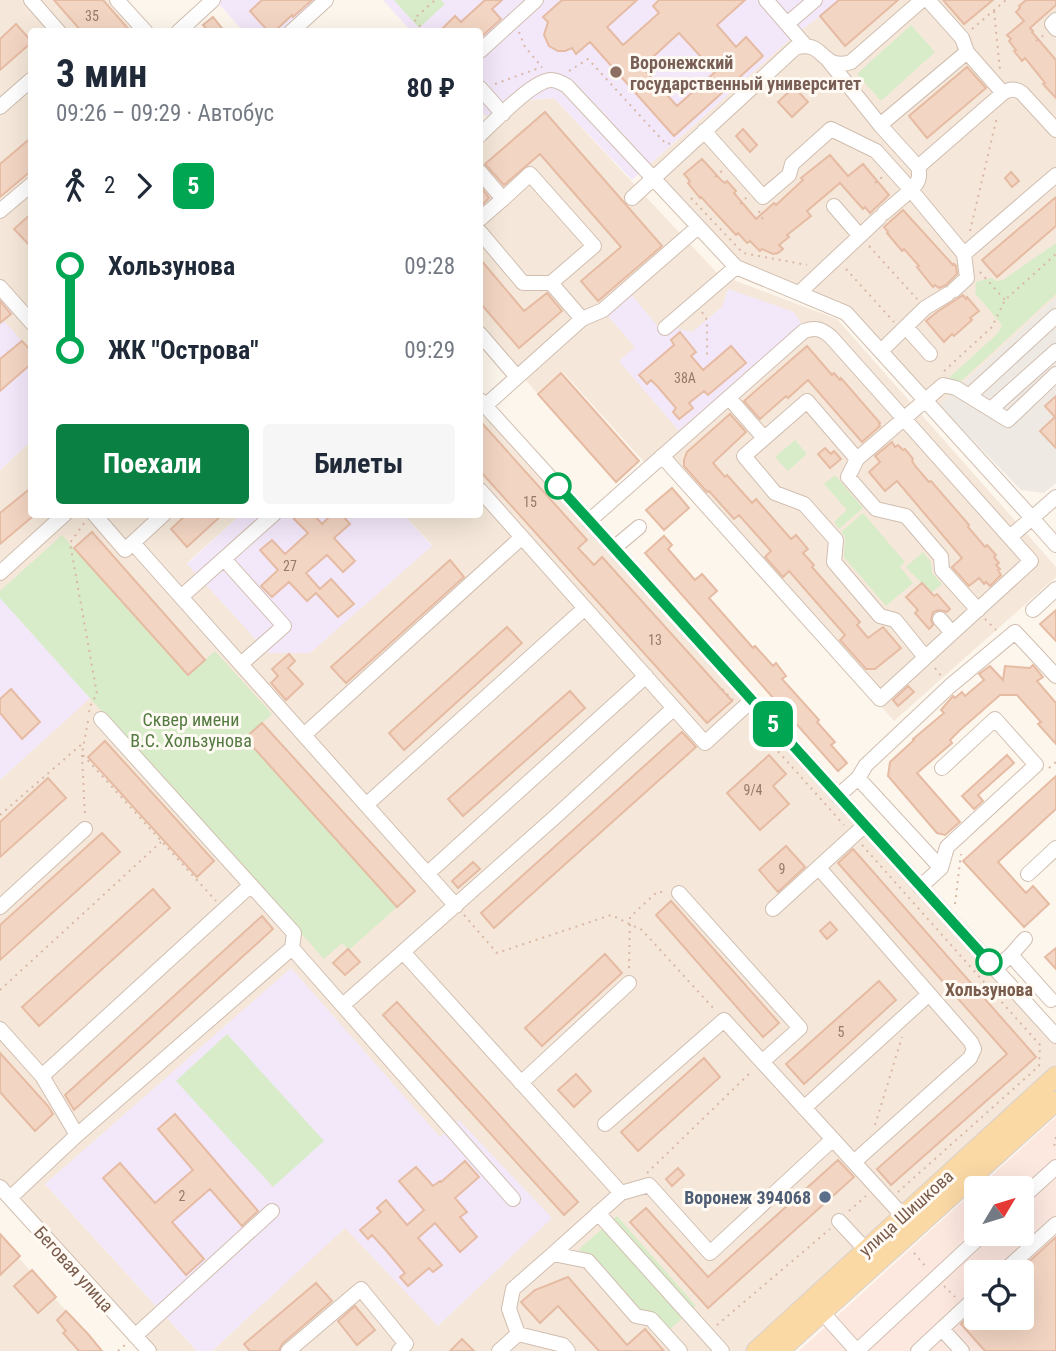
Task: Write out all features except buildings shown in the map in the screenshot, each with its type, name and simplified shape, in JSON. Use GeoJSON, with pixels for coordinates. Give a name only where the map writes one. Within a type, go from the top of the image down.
{"type":"FeatureCollection","features":[{"type":"Feature","properties":{"kind":"main road","name":"улица Шишкова"},"geometry":{"type":"LineString","coordinates":[[756,1351],[1056,1076]]}},
{"type":"Feature","properties":{"kind":"main road","name":"улица Шишкова"},"geometry":{"type":"LineString","coordinates":[[779,1351],[1056,1101]]}},
{"type":"Feature","properties":{"kind":"street"},"geometry":{"type":"LineString","coordinates":[[31,0],[56,28]]}},
{"type":"Feature","properties":{"kind":"street"},"geometry":{"type":"LineString","coordinates":[[117,0],[142,28]]}},
{"type":"Feature","properties":{"kind":"street"},"geometry":{"type":"LineString","coordinates":[[182,28],[212,0]]}},
{"type":"Feature","properties":{"kind":"street"},"geometry":{"type":"LineString","coordinates":[[295,28],[326,0]]}},
{"type":"Feature","properties":{"kind":"street"},"geometry":{"type":"LineString","coordinates":[[483,48],[536,0]]}},
{"type":"Feature","properties":{"kind":"street"},"geometry":{"type":"LineString","coordinates":[[766,0],[805,45]]}},
{"type":"Feature","properties":{"kind":"street"},"geometry":{"type":"LineString","coordinates":[[787,24],[815,0]]}},
{"type":"Feature","properties":{"kind":"street"},"geometry":{"type":"LineString","coordinates":[[828,60],[836,64],[851,62],[922,0]]}},
{"type":"Feature","properties":{"kind":"street"},"geometry":{"type":"LineString","coordinates":[[928,0],[1003,93]]}},
{"type":"Feature","properties":{"kind":"street"},"geometry":{"type":"LineString","coordinates":[[1056,20],[1052,24],[1056,29]]}},
{"type":"Feature","properties":{"kind":"street"},"geometry":{"type":"LineString","coordinates":[[632,198],[795,48],[805,45],[816,48],[918,167],[920,173],[919,180],[911,190],[799,293]]}},
{"type":"Feature","properties":{"kind":"street"},"geometry":{"type":"LineString","coordinates":[[880,125],[964,45]]}},
{"type":"Feature","properties":{"kind":"street"},"geometry":{"type":"LineString","coordinates":[[483,132],[534,86],[550,80],[567,86],[736,267],[846,313],[1056,545]]}},
{"type":"Feature","properties":{"kind":"street"},"geometry":{"type":"LineString","coordinates":[[0,107],[28,82]]}},
{"type":"Feature","properties":{"kind":"street"},"geometry":{"type":"LineString","coordinates":[[918,167],[1003,93],[1012,89],[1022,93],[1056,130]]}},
{"type":"Feature","properties":{"kind":"street"},"geometry":{"type":"LineString","coordinates":[[483,92],[503,114]]}},
{"type":"Feature","properties":{"kind":"street"},"geometry":{"type":"LineString","coordinates":[[704,131],[763,197],[789,175],[792,164],[831,129],[876,151],[964,254],[967,278],[925,308],[881,351]]}},
{"type":"Feature","properties":{"kind":"street"},"geometry":{"type":"LineString","coordinates":[[483,216],[530,174],[594,246],[551,283],[523,283],[483,236]]}},
{"type":"Feature","properties":{"kind":"street"},"geometry":{"type":"LineString","coordinates":[[964,254],[1056,175]]}},
{"type":"Feature","properties":{"kind":"street"},"geometry":{"type":"LineString","coordinates":[[483,176],[503,199]]}},
{"type":"Feature","properties":{"kind":"street"},"geometry":{"type":"LineString","coordinates":[[0,211],[28,190]]}},
{"type":"Feature","properties":{"kind":"street"},"geometry":{"type":"LineString","coordinates":[[834,206],[860,236]]}},
{"type":"Feature","properties":{"kind":"street"},"geometry":{"type":"LineString","coordinates":[[483,402],[517,377],[582,319],[603,310],[698,227]]}},
{"type":"Feature","properties":{"kind":"street"},"geometry":{"type":"LineString","coordinates":[[665,328],[736,267]]}},
{"type":"Feature","properties":{"kind":"street"},"geometry":{"type":"LineString","coordinates":[[551,283],[582,319]]}},
{"type":"Feature","properties":{"kind":"street"},"geometry":{"type":"LineString","coordinates":[[0,287],[28,318]]}},
{"type":"Feature","properties":{"kind":"street"},"geometry":{"type":"LineString","coordinates":[[969,396],[1056,316]]}},
{"type":"Feature","properties":{"kind":"street"},"geometry":{"type":"LineString","coordinates":[[589,521],[662,456],[729,398],[804,331],[813,328],[823,330],[831,337],[1031,561],[880,699],[662,456]]}},
{"type":"Feature","properties":{"kind":"street"},"geometry":{"type":"LineString","coordinates":[[904,328],[930,354]]}},
{"type":"Feature","properties":{"kind":"street"},"geometry":{"type":"LineString","coordinates":[[483,337],[517,377]]}},
{"type":"Feature","properties":{"kind":"street"},"geometry":{"type":"LineString","coordinates":[[991,410],[1056,351]]}},
{"type":"Feature","properties":{"kind":"street"},"geometry":{"type":"LineString","coordinates":[[978,610],[942,570],[941,556],[906,516],[876,509],[848,477],[857,459],[943,386],[956,388],[1008,420],[1056,374]]}},
{"type":"Feature","properties":{"kind":"street"},"geometry":{"type":"LineString","coordinates":[[729,398],[764,438]]}},
{"type":"Feature","properties":{"kind":"street"},"geometry":{"type":"LineString","coordinates":[[857,459],[807,401],[744,456],[775,493],[804,504],[836,540],[834,562],[880,615],[895,620],[925,657]]}},
{"type":"Feature","properties":{"kind":"street"},"geometry":{"type":"LineString","coordinates":[[483,404],[614,548],[747,705],[838,796],[1056,1036]]}},
{"type":"Feature","properties":{"kind":"street"},"geometry":{"type":"LineString","coordinates":[[483,493],[705,743],[747,705]]}},
{"type":"Feature","properties":{"kind":"street"},"geometry":{"type":"LineString","coordinates":[[1010,537],[1056,497]]}},
{"type":"Feature","properties":{"kind":"street"},"geometry":{"type":"LineString","coordinates":[[0,573],[61,518]]}},
{"type":"Feature","properties":{"kind":"street"},"geometry":{"type":"LineString","coordinates":[[89,519],[125,550],[160,518]]}},
{"type":"Feature","properties":{"kind":"street"},"geometry":{"type":"LineString","coordinates":[[181,597],[270,518]]}},
{"type":"Feature","properties":{"kind":"street"},"geometry":{"type":"LineString","coordinates":[[614,548],[639,527]]}},
{"type":"Feature","properties":{"kind":"street"},"geometry":{"type":"LineString","coordinates":[[304,735],[522,537]]}},
{"type":"Feature","properties":{"kind":"street"},"geometry":{"type":"LineString","coordinates":[[133,543],[456,906]]}},
{"type":"Feature","properties":{"kind":"street"},"geometry":{"type":"LineString","coordinates":[[224,559],[284,626],[241,664]]}},
{"type":"Feature","properties":{"kind":"street"},"geometry":{"type":"LineString","coordinates":[[1032,610],[1056,589]]}},
{"type":"Feature","properties":{"kind":"street"},"geometry":{"type":"LineString","coordinates":[[366,806],[585,608]]}},
{"type":"Feature","properties":{"kind":"street"},"geometry":{"type":"LineString","coordinates":[[940,619],[952,633]]}},
{"type":"Feature","properties":{"kind":"street"},"geometry":{"type":"LineString","coordinates":[[838,796],[858,778],[866,765],[950,686],[1015,632],[1056,676]]}},
{"type":"Feature","properties":{"kind":"street"},"geometry":{"type":"LineString","coordinates":[[428,874],[646,677]]}},
{"type":"Feature","properties":{"kind":"street"},"geometry":{"type":"LineString","coordinates":[[343,1005],[674,708]]}},
{"type":"Feature","properties":{"kind":"street"},"geometry":{"type":"LineString","coordinates":[[5,1193],[77,1135],[292,948],[294,933],[101,719]]}},
{"type":"Feature","properties":{"kind":"street"},"geometry":{"type":"LineString","coordinates":[[920,887],[941,868],[947,847],[1036,765],[995,719],[942,768]]}},
{"type":"Feature","properties":{"kind":"street"},"geometry":{"type":"LineString","coordinates":[[858,778],[941,868]]}},
{"type":"Feature","properties":{"kind":"street"},"geometry":{"type":"LineString","coordinates":[[774,909],[865,825]]}},
{"type":"Feature","properties":{"kind":"street"},"geometry":{"type":"LineString","coordinates":[[0,907],[85,829]]}},
{"type":"Feature","properties":{"kind":"street"},"geometry":{"type":"LineString","coordinates":[[1028,874],[1056,848]]}},
{"type":"Feature","properties":{"kind":"street"},"geometry":{"type":"LineString","coordinates":[[819,868],[971,1042],[974,1049],[970,1058],[854,1162]]}},
{"type":"Feature","properties":{"kind":"street"},"geometry":{"type":"LineString","coordinates":[[42,1076],[251,885]]}},
{"type":"Feature","properties":{"kind":"street"},"geometry":{"type":"LineString","coordinates":[[679,893],[800,1028],[762,1062]]}},
{"type":"Feature","properties":{"kind":"street"},"geometry":{"type":"LineString","coordinates":[[995,969],[1025,939]]}},
{"type":"Feature","properties":{"kind":"street"},"geometry":{"type":"LineString","coordinates":[[292,948],[513,1199]]}},
{"type":"Feature","properties":{"kind":"street"},"geometry":{"type":"LineString","coordinates":[[403,953],[621,1193]]}},
{"type":"Feature","properties":{"kind":"street"},"geometry":{"type":"LineString","coordinates":[[1011,955],[1051,1000]]}},
{"type":"Feature","properties":{"kind":"street"},"geometry":{"type":"LineString","coordinates":[[521,1083],[629,983]]}},
{"type":"Feature","properties":{"kind":"street"},"geometry":{"type":"LineString","coordinates":[[804,1108],[929,995]]}},
{"type":"Feature","properties":{"kind":"street"},"geometry":{"type":"LineString","coordinates":[[605,1124],[723,1020],[903,1216]]}},
{"type":"Feature","properties":{"kind":"street"},"geometry":{"type":"LineString","coordinates":[[0,1030],[42,1076],[77,1135]]}},
{"type":"Feature","properties":{"kind":"street"},"geometry":{"type":"LineString","coordinates":[[518,1334],[509,1309],[513,1289],[621,1193],[649,1185],[710,1253],[834,1139]]}},
{"type":"Feature","properties":{"kind":"street"},"geometry":{"type":"LineString","coordinates":[[1034,1187],[1056,1167]]}},
{"type":"Feature","properties":{"kind":"street","name":"Беговая улица"},"geometry":{"type":"LineString","coordinates":[[5,1193],[149,1351]]}},
{"type":"Feature","properties":{"kind":"street"},"geometry":{"type":"LineString","coordinates":[[135,1336],[272,1211]]}},
{"type":"Feature","properties":{"kind":"street"},"geometry":{"type":"LineString","coordinates":[[598,1213],[722,1351]]}},
{"type":"Feature","properties":{"kind":"street"},"geometry":{"type":"LineString","coordinates":[[839,1221],[866,1250]]}},
{"type":"Feature","properties":{"kind":"street"},"geometry":{"type":"LineString","coordinates":[[1016,1260],[1056,1224]]}},
{"type":"Feature","properties":{"kind":"street"},"geometry":{"type":"LineString","coordinates":[[822,1312],[857,1351],[970,1246]]}},
{"type":"Feature","properties":{"kind":"street"},"geometry":{"type":"LineString","coordinates":[[553,1254],[589,1261],[636,1316],[651,1319],[679,1351]]}},
{"type":"Feature","properties":{"kind":"street"},"geometry":{"type":"LineString","coordinates":[[288,1351],[361,1289],[406,1345],[399,1351]]}},
{"type":"Feature","properties":{"kind":"street"},"geometry":{"type":"LineString","coordinates":[[918,1351],[964,1308]]}},
{"type":"Feature","properties":{"kind":"street"},"geometry":{"type":"LineString","coordinates":[[942,1329],[962,1351]]}},
{"type":"Feature","properties":{"kind":"street"},"geometry":{"type":"LineString","coordinates":[[499,1351],[518,1334]]}},
{"type":"Feature","properties":{"kind":"street"},"geometry":{"type":"LineString","coordinates":[[518,1334],[563,1345],[568,1351]]}},
{"type":"Feature","properties":{"kind":"path"},"geometry":{"type":"LineString","coordinates":[[422,28],[414,19],[435,0]]}},
{"type":"Feature","properties":{"kind":"path"},"geometry":{"type":"LineString","coordinates":[[964,45],[1006,0]]}},
{"type":"Feature","properties":{"kind":"path"},"geometry":{"type":"LineString","coordinates":[[964,254],[1003,93],[994,10]]}},
{"type":"Feature","properties":{"kind":"path"},"geometry":{"type":"LineString","coordinates":[[483,88],[542,67],[525,47],[515,19]]}},
{"type":"Feature","properties":{"kind":"path"},"geometry":{"type":"LineString","coordinates":[[566,73],[588,59],[666,144],[672,143]]}},
{"type":"Feature","properties":{"kind":"path"},"geometry":{"type":"LineString","coordinates":[[690,198],[743,253],[831,264],[904,328]]}},
{"type":"Feature","properties":{"kind":"path"},"geometry":{"type":"LineString","coordinates":[[860,236],[925,308]]}},
{"type":"Feature","properties":{"kind":"path"},"geometry":{"type":"LineString","coordinates":[[943,386],[942,372],[992,327],[1005,300],[1056,254]]}},
{"type":"Feature","properties":{"kind":"path"},"geometry":{"type":"LineString","coordinates":[[981,272],[1005,300]]}},
{"type":"Feature","properties":{"kind":"path"},"geometry":{"type":"LineString","coordinates":[[694,303],[708,320],[707,356]]}},
{"type":"Feature","properties":{"kind":"path"},"geometry":{"type":"LineString","coordinates":[[85,829],[82,754],[90,706],[97,694],[70,543],[89,519]]}},
{"type":"Feature","properties":{"kind":"path"},"geometry":{"type":"LineString","coordinates":[[978,610],[1005,641]]}},
{"type":"Feature","properties":{"kind":"path"},"geometry":{"type":"LineString","coordinates":[[925,657],[950,686]]}},
{"type":"Feature","properties":{"kind":"path"},"geometry":{"type":"LineString","coordinates":[[723,690],[747,705],[854,836],[1041,1045],[1039,1066],[889,1200]]}},
{"type":"Feature","properties":{"kind":"path"},"geometry":{"type":"LineString","coordinates":[[0,815],[84,742]]}},
{"type":"Feature","properties":{"kind":"path"},"geometry":{"type":"LineString","coordinates":[[82,754],[224,909]]}},
{"type":"Feature","properties":{"kind":"path"},"geometry":{"type":"LineString","coordinates":[[0,990],[161,841]]}},
{"type":"Feature","properties":{"kind":"path"},"geometry":{"type":"LineString","coordinates":[[933,925],[955,905],[961,849]]}},
{"type":"Feature","properties":{"kind":"path"},"geometry":{"type":"LineString","coordinates":[[629,983],[630,917],[657,892],[679,893]]}},
{"type":"Feature","properties":{"kind":"path"},"geometry":{"type":"LineString","coordinates":[[456,906],[497,953],[611,915],[642,930],[723,1020]]}},
{"type":"Feature","properties":{"kind":"path"},"geometry":{"type":"LineString","coordinates":[[875,1125],[901,1037]]}},
{"type":"Feature","properties":{"kind":"path"},"geometry":{"type":"LineString","coordinates":[[647,1172],[762,1062]]}},
{"type":"Feature","properties":{"kind":"path"},"geometry":{"type":"LineString","coordinates":[[1056,1137],[1056,1149]]}},
{"type":"Feature","properties":{"kind":"path"},"geometry":{"type":"LineString","coordinates":[[739,1306],[877,1186]]}},
{"type":"Feature","properties":{"kind":"shaded area"},"geometry":{"type":"Polygon","coordinates":[[[0,0],[117,0],[143,28],[28,28],[28,349],[3,320],[0,296],[0,0]]]}},
{"type":"Feature","properties":{"kind":"shaded area"},"geometry":{"type":"Polygon","coordinates":[[[221,0],[334,0],[302,28],[240,28],[218,3],[221,0]]]}},
{"type":"Feature","properties":{"kind":"shaded area","name":"Воронежский государственный университет"},"geometry":{"type":"Polygon","coordinates":[[[383,0],[898,0],[845,46],[819,17],[796,34],[632,180],[554,98],[528,100],[486,116],[483,112],[483,28],[408,28],[383,0]]]}},
{"type":"Feature","properties":{"kind":"shaded area"},"geometry":{"type":"Polygon","coordinates":[[[898,0],[1056,0],[1056,297],[939,405],[842,302],[769,277],[736,261],[647,167],[796,34],[820,16],[898,0]]]}},
{"type":"Feature","properties":{"kind":"shaded area"},"geometry":{"type":"Polygon","coordinates":[[[554,98],[718,274],[837,319],[1056,567],[1056,577],[894,721],[653,456],[645,463],[562,371],[537,393],[483,330],[483,141],[528,100],[554,98]]]}},
{"type":"Feature","properties":{"kind":"shaded area"},"geometry":{"type":"Polygon","coordinates":[[[728,289],[794,312],[802,325],[679,431],[619,361],[635,347],[607,315],[631,294],[665,335],[674,328],[692,332],[722,307],[728,289]]]}},
{"type":"Feature","properties":{"kind":"shaded area"},"geometry":{"type":"Polygon","coordinates":[[[0,296],[13,311],[4,321],[28,348],[28,444],[0,470],[0,296]]]}},
{"type":"Feature","properties":{"kind":"shaded area"},"geometry":{"type":"Polygon","coordinates":[[[1056,297],[1056,483],[1044,493],[1021,490],[939,405],[1056,297]]]}},
{"type":"Feature","properties":{"kind":"shaded area"},"geometry":{"type":"Polygon","coordinates":[[[483,403],[1056,1036],[1056,1076],[756,1351],[212,1351],[345,1227],[45,1184],[197,1351],[149,1351],[0,1187],[0,780],[89,698],[0,598],[0,470],[28,444],[28,518],[237,518],[187,563],[432,545],[407,518],[483,518],[483,403]]]}},
{"type":"Feature","properties":{"kind":"shaded area"},"geometry":{"type":"Polygon","coordinates":[[[237,518],[407,518],[432,546],[310,653],[268,653],[187,564],[237,518]]]}},
{"type":"Feature","properties":{"kind":"shaded area"},"geometry":{"type":"Polygon","coordinates":[[[0,598],[90,698],[0,780],[0,598]]]}},
{"type":"Feature","properties":{"kind":"shaded area"},"geometry":{"type":"Polygon","coordinates":[[[291,968],[440,1137],[459,1120],[552,1218],[438,1326],[345,1228],[212,1351],[197,1351],[45,1184],[291,968]]]}},
{"type":"Feature","properties":{"kind":"shaded area"},"geometry":{"type":"Polygon","coordinates":[[[1056,1117],[1056,1351],[799,1351],[964,1200],[964,1246],[1034,1246],[1034,1176],[991,1176],[1056,1117]]]}},
{"type":"Feature","properties":{"kind":"shaded area"},"geometry":{"type":"Polygon","coordinates":[[[0,1237],[87,1334],[102,1351],[0,1351],[0,1237]]]}},
{"type":"Feature","properties":{"kind":"green space"},"geometry":{"type":"Polygon","coordinates":[[[394,0],[441,0],[445,4],[419,28],[394,0]]]}},
{"type":"Feature","properties":{"kind":"green space"},"geometry":{"type":"Polygon","coordinates":[[[911,25],[935,52],[881,101],[857,74],[911,25]]]}},
{"type":"Feature","properties":{"kind":"green space"},"geometry":{"type":"Polygon","coordinates":[[[1056,243],[1056,294],[957,385],[951,384],[950,377],[998,333],[1002,325],[975,293],[976,282],[991,278],[1003,280],[1056,243]]]}},
{"type":"Feature","properties":{"kind":"green space"},"geometry":{"type":"Polygon","coordinates":[[[795,440],[807,454],[788,471],[775,457],[795,440]]]}},
{"type":"Feature","properties":{"kind":"green space"},"geometry":{"type":"Polygon","coordinates":[[[835,475],[863,508],[839,529],[834,522],[847,510],[824,484],[835,475]]]}},
{"type":"Feature","properties":{"kind":"green space"},"geometry":{"type":"Polygon","coordinates":[[[863,513],[905,562],[900,567],[913,583],[886,606],[844,557],[845,537],[841,532],[863,513]]]}},
{"type":"Feature","properties":{"kind":"green space","name":"Сквер имени В.С. Хользунова"},"geometry":{"type":"Polygon","coordinates":[[[62,535],[188,675],[215,651],[272,714],[246,738],[397,907],[349,950],[342,943],[324,959],[0,598],[0,591],[62,535]]]}},
{"type":"Feature","properties":{"kind":"green space"},"geometry":{"type":"Polygon","coordinates":[[[923,552],[931,562],[932,573],[942,584],[931,593],[906,567],[923,552]]]}},
{"type":"Feature","properties":{"kind":"green space"},"geometry":{"type":"Polygon","coordinates":[[[227,1034],[324,1141],[273,1187],[176,1081],[227,1034]]]}},
{"type":"Feature","properties":{"kind":"green space"},"geometry":{"type":"Polygon","coordinates":[[[617,1216],[696,1306],[659,1339],[579,1249],[617,1216]]]}},
{"type":"Feature","properties":{"kind":"bus line","name":"5"},"geometry":{"type":"LineString","coordinates":[[558,486],[989,962]]}},
{"type":"Feature","properties":{"kind":"place","name":"Воронежский государственный университет"},"geometry":{"type":"Point","coordinates":[616,72]}},
{"type":"Feature","properties":{"kind":"place","name":"Хользунова"},"geometry":{"type":"Point","coordinates":[989,962]}},
{"type":"Feature","properties":{"kind":"place","name":"Воронеж 394068"},"geometry":{"type":"Point","coordinates":[825,1197]}}]}
